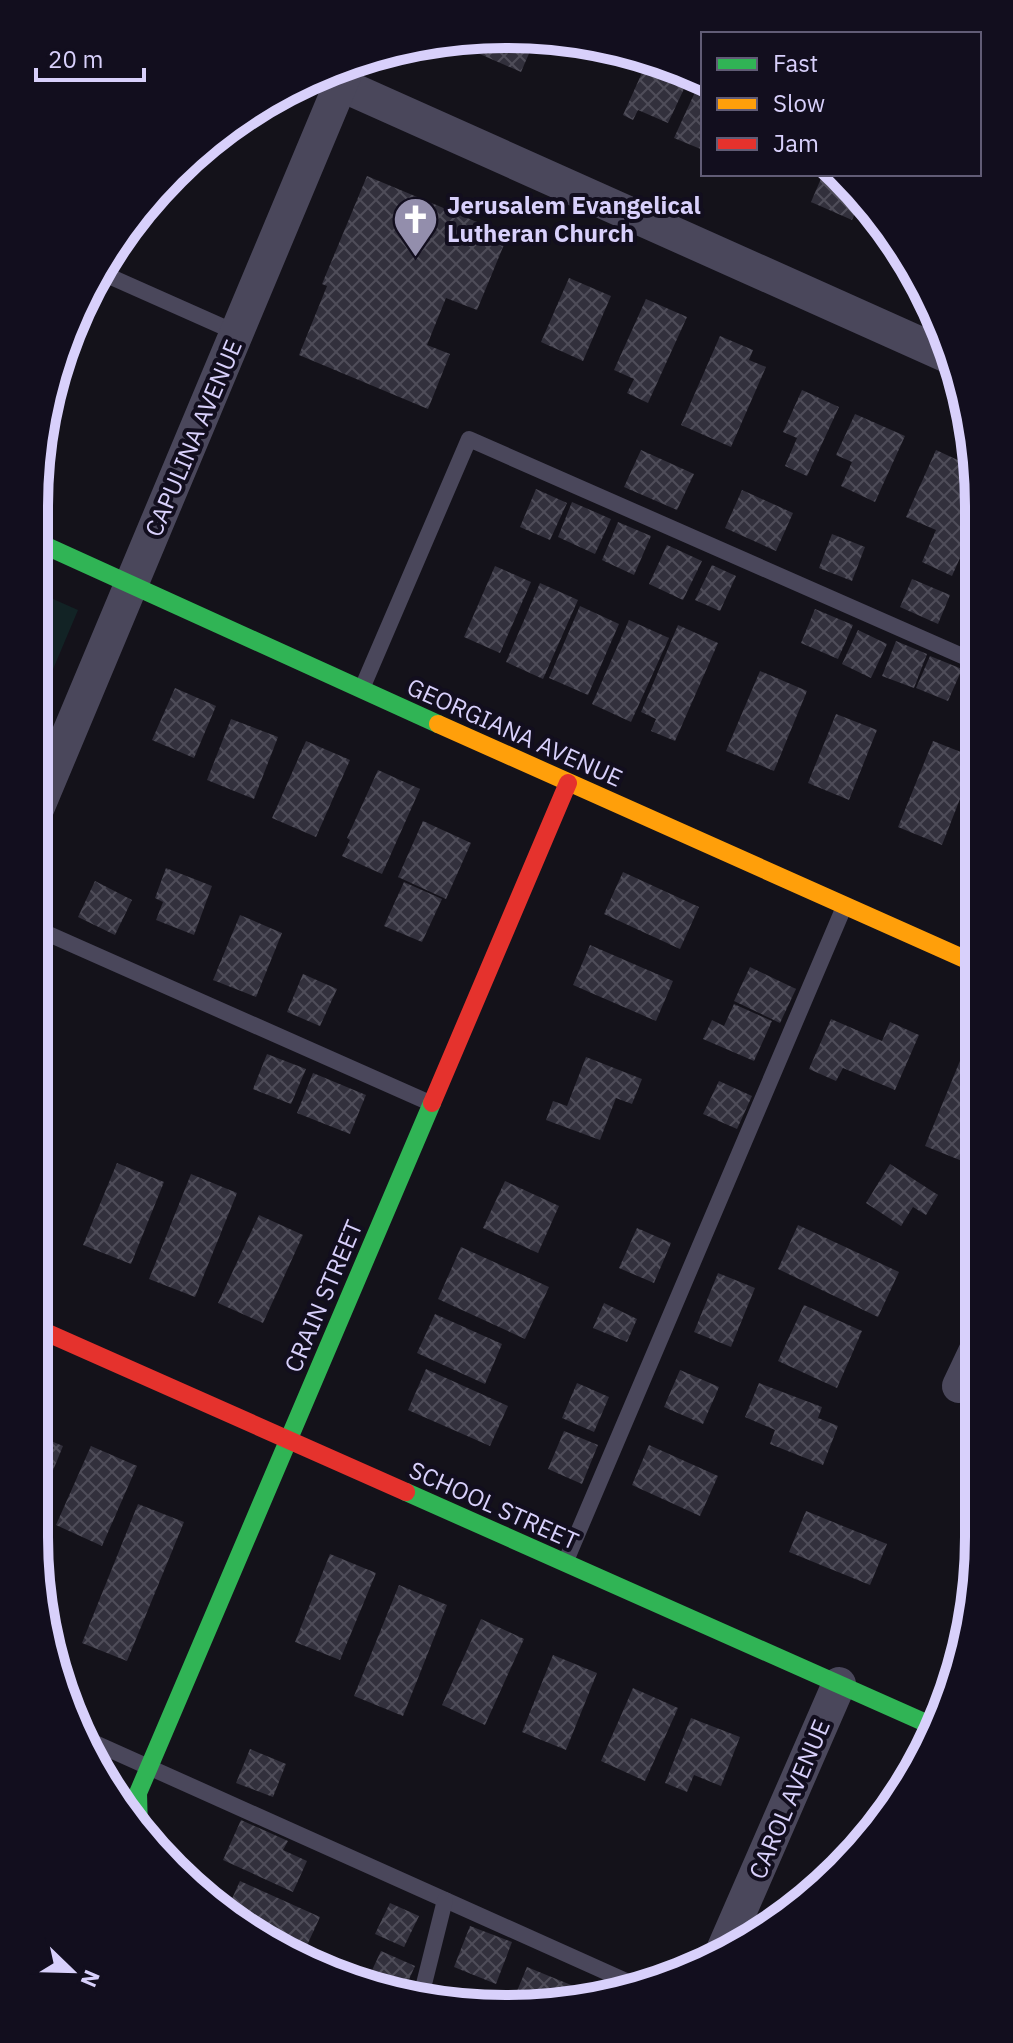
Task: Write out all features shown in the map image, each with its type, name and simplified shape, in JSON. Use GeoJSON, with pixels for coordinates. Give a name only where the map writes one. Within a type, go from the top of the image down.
{"type":"FeatureCollection","features":[{"type":"Feature","properties":{"kind":"street"},"geometry":{"type":"LineString","coordinates":[[345,77],[938,352]]}},
{"type":"Feature","properties":{"kind":"street","name":"CAPULINA AVENUE"},"geometry":{"type":"LineString","coordinates":[[48,783],[237,333],[335,81]]}},
{"type":"Feature","properties":{"kind":"street","name":"GEORGIANA AVENUE"},"geometry":{"type":"LineString","coordinates":[[48,547],[965,959]]}},
{"type":"Feature","properties":{"kind":"street","name":"CRAIN STREET"},"geometry":{"type":"LineString","coordinates":[[138,1810],[138,1793],[568,783]]}},
{"type":"Feature","properties":{"kind":"street","name":"SCHOOL STREET"},"geometry":{"type":"LineString","coordinates":[[48,1333],[925,1723]]}},
{"type":"Feature","properties":{"kind":"street"},"geometry":{"type":"LineString","coordinates":[[959,1386],[965,1373]]}},
{"type":"Feature","properties":{"kind":"street","name":"CAROL AVENUE"},"geometry":{"type":"LineString","coordinates":[[728,1938],[839,1684]]}},
{"type":"Feature","properties":{"kind":"lane"},"geometry":{"type":"LineString","coordinates":[[109,276],[237,333]]}},
{"type":"Feature","properties":{"kind":"lane"},"geometry":{"type":"LineString","coordinates":[[362,689],[469,439],[965,657]]}},
{"type":"Feature","properties":{"kind":"lane"},"geometry":{"type":"LineString","coordinates":[[565,1563],[845,905]]}},
{"type":"Feature","properties":{"kind":"lane"},"geometry":{"type":"LineString","coordinates":[[48,934],[431,1104]]}},
{"type":"Feature","properties":{"kind":"lane"},"geometry":{"type":"LineString","coordinates":[[98,1744],[623,1980]]}},
{"type":"Feature","properties":{"kind":"lane"},"geometry":{"type":"LineString","coordinates":[[423,1987],[445,1900]]}},
{"type":"Feature","properties":{"kind":"shaded area"},"geometry":{"type":"Polygon","coordinates":[[[48,597],[78,610],[48,681],[48,597]]]}},
{"type":"Feature","properties":{"kind":"building"},"geometry":{"type":"Polygon","coordinates":[[[531,49],[521,72],[470,50],[531,49]]]}},
{"type":"Feature","properties":{"kind":"building"},"geometry":{"type":"Polygon","coordinates":[[[644,69],[686,85],[668,123],[638,110],[633,120],[623,115],[644,69]]]}},
{"type":"Feature","properties":{"kind":"building"},"geometry":{"type":"Polygon","coordinates":[[[696,89],[701,91],[701,149],[674,138],[696,89]]]}},
{"type":"Feature","properties":{"kind":"building"},"geometry":{"type":"Polygon","coordinates":[[[367,176],[508,235],[477,310],[446,298],[427,345],[450,354],[428,409],[299,355],[327,286],[322,284],[367,176]]]}},
{"type":"Feature","properties":{"kind":"building"},"geometry":{"type":"Polygon","coordinates":[[[824,176],[856,210],[852,220],[811,202],[824,176]]]}},
{"type":"Feature","properties":{"kind":"building"},"geometry":{"type":"Polygon","coordinates":[[[569,278],[611,296],[583,361],[541,342],[569,278]]]}},
{"type":"Feature","properties":{"kind":"building"},"geometry":{"type":"Polygon","coordinates":[[[646,299],[687,317],[648,403],[627,393],[634,379],[614,370],[646,299]]]}},
{"type":"Feature","properties":{"kind":"building"},"geometry":{"type":"Polygon","coordinates":[[[720,336],[753,350],[749,360],[766,367],[731,447],[681,425],[720,336]]]}},
{"type":"Feature","properties":{"kind":"building"},"geometry":{"type":"Polygon","coordinates":[[[802,390],[839,407],[807,476],[785,466],[797,438],[783,432],[802,390]]]}},
{"type":"Feature","properties":{"kind":"building"},"geometry":{"type":"Polygon","coordinates":[[[855,414],[905,436],[875,502],[841,486],[852,462],[836,455],[855,414]]]}},
{"type":"Feature","properties":{"kind":"building"},"geometry":{"type":"Polygon","coordinates":[[[641,450],[694,474],[677,510],[624,487],[641,450]]]}},
{"type":"Feature","properties":{"kind":"building"},"geometry":{"type":"Polygon","coordinates":[[[936,450],[963,462],[965,547],[952,576],[922,562],[936,530],[906,517],[936,450]]]}},
{"type":"Feature","properties":{"kind":"building"},"geometry":{"type":"Polygon","coordinates":[[[536,489],[567,503],[550,540],[520,527],[536,489]]]}},
{"type":"Feature","properties":{"kind":"building"},"geometry":{"type":"Polygon","coordinates":[[[742,490],[793,513],[776,551],[725,528],[742,490]]]}},
{"type":"Feature","properties":{"kind":"building"},"geometry":{"type":"Polygon","coordinates":[[[572,502],[611,519],[595,554],[558,537],[572,502]]]}},
{"type":"Feature","properties":{"kind":"building"},"geometry":{"type":"Polygon","coordinates":[[[618,522],[651,536],[634,575],[602,560],[618,522]]]}},
{"type":"Feature","properties":{"kind":"building"},"geometry":{"type":"Polygon","coordinates":[[[832,534],[865,547],[852,581],[819,568],[832,534]]]}},
{"type":"Feature","properties":{"kind":"building"},"geometry":{"type":"Polygon","coordinates":[[[667,545],[702,561],[683,600],[649,584],[667,545]]]}},
{"type":"Feature","properties":{"kind":"building"},"geometry":{"type":"Polygon","coordinates":[[[712,565],[736,576],[720,611],[695,600],[712,565]]]}},
{"type":"Feature","properties":{"kind":"building"},"geometry":{"type":"Polygon","coordinates":[[[495,566],[531,582],[500,653],[464,637],[495,566]]]}},
{"type":"Feature","properties":{"kind":"building"},"geometry":{"type":"Polygon","coordinates":[[[912,579],[950,595],[938,624],[900,607],[912,579]]]}},
{"type":"Feature","properties":{"kind":"building"},"geometry":{"type":"Polygon","coordinates":[[[540,583],[578,600],[543,679],[506,662],[540,583]]]}},
{"type":"Feature","properties":{"kind":"building"},"geometry":{"type":"Polygon","coordinates":[[[580,606],[619,624],[588,695],[549,678],[580,606]]]}},
{"type":"Feature","properties":{"kind":"building"},"geometry":{"type":"Polygon","coordinates":[[[815,609],[853,625],[838,659],[801,643],[815,609]]]}},
{"type":"Feature","properties":{"kind":"building"},"geometry":{"type":"Polygon","coordinates":[[[629,620],[669,638],[631,722],[592,704],[629,620]]]}},
{"type":"Feature","properties":{"kind":"building"},"geometry":{"type":"Polygon","coordinates":[[[678,625],[718,643],[675,741],[651,731],[656,719],[641,712],[678,625]]]}},
{"type":"Feature","properties":{"kind":"building"},"geometry":{"type":"Polygon","coordinates":[[[858,630],[887,644],[871,678],[842,664],[858,630]]]}},
{"type":"Feature","properties":{"kind":"building"},"geometry":{"type":"Polygon","coordinates":[[[896,641],[927,654],[914,688],[882,676],[896,641]]]}},
{"type":"Feature","properties":{"kind":"building"},"geometry":{"type":"Polygon","coordinates":[[[930,656],[962,669],[948,701],[916,688],[930,656]]]}},
{"type":"Feature","properties":{"kind":"building"},"geometry":{"type":"Polygon","coordinates":[[[760,671],[807,691],[774,771],[726,751],[760,671]]]}},
{"type":"Feature","properties":{"kind":"building"},"geometry":{"type":"Polygon","coordinates":[[[175,688],[216,706],[194,758],[152,740],[175,688]]]}},
{"type":"Feature","properties":{"kind":"building"},"geometry":{"type":"Polygon","coordinates":[[[836,714],[877,730],[849,800],[808,783],[836,714]]]}},
{"type":"Feature","properties":{"kind":"building"},"geometry":{"type":"Polygon","coordinates":[[[231,719],[278,737],[254,799],[207,780],[231,719]]]}},
{"type":"Feature","properties":{"kind":"building"},"geometry":{"type":"Polygon","coordinates":[[[306,741],[350,760],[316,837],[272,818],[306,741]]]}},
{"type":"Feature","properties":{"kind":"building"},"geometry":{"type":"Polygon","coordinates":[[[933,741],[965,754],[965,786],[942,845],[898,827],[933,741]]]}},
{"type":"Feature","properties":{"kind":"building"},"geometry":{"type":"Polygon","coordinates":[[[378,770],[420,789],[382,874],[342,856],[378,770]]]}},
{"type":"Feature","properties":{"kind":"building"},"geometry":{"type":"Polygon","coordinates":[[[423,821],[471,843],[446,899],[398,877],[423,821]]]}},
{"type":"Feature","properties":{"kind":"building"},"geometry":{"type":"Polygon","coordinates":[[[166,868],[212,886],[194,935],[156,920],[163,902],[155,898],[166,868]]]}},
{"type":"Feature","properties":{"kind":"building"},"geometry":{"type":"Polygon","coordinates":[[[623,872],[699,907],[680,949],[604,914],[623,872]]]}},
{"type":"Feature","properties":{"kind":"building"},"geometry":{"type":"Polygon","coordinates":[[[95,881],[132,900],[115,935],[78,917],[95,881]]]}},
{"type":"Feature","properties":{"kind":"building"},"geometry":{"type":"Polygon","coordinates":[[[404,882],[442,899],[422,942],[384,926],[404,882]]]}},
{"type":"Feature","properties":{"kind":"building"},"geometry":{"type":"Polygon","coordinates":[[[240,915],[282,933],[256,997],[213,980],[240,915]]]}},
{"type":"Feature","properties":{"kind":"building"},"geometry":{"type":"Polygon","coordinates":[[[590,945],[673,981],[656,1021],[573,985],[590,945]]]}},
{"type":"Feature","properties":{"kind":"building"},"geometry":{"type":"Polygon","coordinates":[[[750,967],[796,989],[780,1023],[734,1001],[750,967]]]}},
{"type":"Feature","properties":{"kind":"building"},"geometry":{"type":"Polygon","coordinates":[[[303,974],[337,989],[320,1026],[287,1012],[303,974]]]}},
{"type":"Feature","properties":{"kind":"building"},"geometry":{"type":"Polygon","coordinates":[[[734,1004],[772,1021],[754,1061],[703,1039],[712,1020],[724,1026],[734,1004]]]}},
{"type":"Feature","properties":{"kind":"building"},"geometry":{"type":"Polygon","coordinates":[[[831,1019],[882,1041],[890,1022],[919,1035],[895,1090],[843,1068],[836,1081],[809,1069],[831,1019]]]}},
{"type":"Feature","properties":{"kind":"building"},"geometry":{"type":"Polygon","coordinates":[[[267,1054],[306,1069],[291,1104],[253,1089],[267,1054]]]}},
{"type":"Feature","properties":{"kind":"building"},"geometry":{"type":"Polygon","coordinates":[[[962,1056],[965,1057],[965,1162],[925,1146],[962,1056]]]}},
{"type":"Feature","properties":{"kind":"building"},"geometry":{"type":"Polygon","coordinates":[[[586,1057],[642,1079],[632,1104],[616,1098],[600,1140],[546,1120],[553,1101],[567,1106],[586,1057]]]}},
{"type":"Feature","properties":{"kind":"building"},"geometry":{"type":"Polygon","coordinates":[[[313,1073],[366,1095],[350,1134],[297,1113],[313,1073]]]}},
{"type":"Feature","properties":{"kind":"building"},"geometry":{"type":"Polygon","coordinates":[[[719,1081],[752,1096],[737,1129],[703,1114],[719,1081]]]}},
{"type":"Feature","properties":{"kind":"building"},"geometry":{"type":"Polygon","coordinates":[[[117,1163],[164,1182],[131,1264],[83,1245],[117,1163]]]}},
{"type":"Feature","properties":{"kind":"building"},"geometry":{"type":"Polygon","coordinates":[[[890,1164],[938,1195],[926,1215],[913,1207],[901,1226],[866,1203],[890,1164]]]}},
{"type":"Feature","properties":{"kind":"building"},"geometry":{"type":"Polygon","coordinates":[[[191,1174],[237,1193],[195,1297],[149,1279],[191,1174]]]}},
{"type":"Feature","properties":{"kind":"building"},"geometry":{"type":"Polygon","coordinates":[[[505,1181],[559,1206],[538,1253],[483,1228],[505,1181]]]}},
{"type":"Feature","properties":{"kind":"building"},"geometry":{"type":"Polygon","coordinates":[[[259,1215],[303,1235],[263,1323],[218,1303],[259,1215]]]}},
{"type":"Feature","properties":{"kind":"building"},"geometry":{"type":"Polygon","coordinates":[[[798,1225],[899,1272],[878,1317],[778,1269],[798,1225]]]}},
{"type":"Feature","properties":{"kind":"building"},"geometry":{"type":"Polygon","coordinates":[[[637,1228],[671,1243],[654,1283],[619,1268],[637,1228]]]}},
{"type":"Feature","properties":{"kind":"building"},"geometry":{"type":"Polygon","coordinates":[[[461,1247],[549,1287],[525,1339],[438,1299],[461,1247]]]}},
{"type":"Feature","properties":{"kind":"building"},"geometry":{"type":"Polygon","coordinates":[[[718,1273],[755,1288],[731,1347],[694,1332],[718,1273]]]}},
{"type":"Feature","properties":{"kind":"building"},"geometry":{"type":"Polygon","coordinates":[[[604,1303],[637,1319],[627,1342],[593,1328],[604,1303]]]}},
{"type":"Feature","properties":{"kind":"building"},"geometry":{"type":"Polygon","coordinates":[[[804,1305],[862,1331],[837,1388],[778,1361],[804,1305]]]}},
{"type":"Feature","properties":{"kind":"building"},"geometry":{"type":"Polygon","coordinates":[[[435,1314],[502,1344],[485,1384],[417,1353],[435,1314]]]}},
{"type":"Feature","properties":{"kind":"building"},"geometry":{"type":"Polygon","coordinates":[[[426,1369],[508,1406],[490,1446],[408,1410],[426,1369]]]}},
{"type":"Feature","properties":{"kind":"building"},"geometry":{"type":"Polygon","coordinates":[[[680,1370],[719,1387],[703,1424],[664,1407],[680,1370]]]}},
{"type":"Feature","properties":{"kind":"building"},"geometry":{"type":"Polygon","coordinates":[[[577,1383],[609,1397],[594,1432],[562,1418],[577,1383]]]}},
{"type":"Feature","properties":{"kind":"building"},"geometry":{"type":"Polygon","coordinates":[[[759,1383],[822,1407],[818,1418],[838,1426],[823,1465],[770,1444],[775,1430],[745,1417],[759,1383]]]}},
{"type":"Feature","properties":{"kind":"building"},"geometry":{"type":"Polygon","coordinates":[[[564,1431],[598,1445],[582,1484],[548,1469],[564,1431]]]}},
{"type":"Feature","properties":{"kind":"building"},"geometry":{"type":"Polygon","coordinates":[[[48,1440],[63,1446],[48,1483],[48,1440]]]}},
{"type":"Feature","properties":{"kind":"building"},"geometry":{"type":"Polygon","coordinates":[[[649,1445],[718,1476],[700,1516],[632,1485],[649,1445]]]}},
{"type":"Feature","properties":{"kind":"building"},"geometry":{"type":"Polygon","coordinates":[[[91,1446],[137,1466],[102,1546],[56,1525],[91,1446]]]}},
{"type":"Feature","properties":{"kind":"building"},"geometry":{"type":"Polygon","coordinates":[[[138,1504],[184,1522],[127,1661],[82,1643],[138,1504]]]}},
{"type":"Feature","properties":{"kind":"building"},"geometry":{"type":"Polygon","coordinates":[[[806,1511],[887,1544],[870,1585],[789,1552],[806,1511]]]}},
{"type":"Feature","properties":{"kind":"building"},"geometry":{"type":"Polygon","coordinates":[[[330,1554],[376,1573],[340,1660],[295,1642],[330,1554]]]}},
{"type":"Feature","properties":{"kind":"building"},"geometry":{"type":"Polygon","coordinates":[[[399,1585],[447,1605],[403,1716],[354,1696],[399,1585]]]}},
{"type":"Feature","properties":{"kind":"building"},"geometry":{"type":"Polygon","coordinates":[[[481,1619],[524,1639],[485,1725],[442,1705],[481,1619]]]}},
{"type":"Feature","properties":{"kind":"building"},"geometry":{"type":"Polygon","coordinates":[[[553,1655],[597,1673],[566,1750],[522,1732],[553,1655]]]}},
{"type":"Feature","properties":{"kind":"building"},"geometry":{"type":"Polygon","coordinates":[[[633,1688],[678,1708],[645,1781],[601,1761],[633,1688]]]}},
{"type":"Feature","properties":{"kind":"building"},"geometry":{"type":"Polygon","coordinates":[[[691,1718],[740,1737],[721,1786],[694,1775],[687,1792],[665,1783],[691,1718]]]}},
{"type":"Feature","properties":{"kind":"building"},"geometry":{"type":"Polygon","coordinates":[[[250,1749],[286,1764],[273,1797],[236,1783],[250,1749]]]}},
{"type":"Feature","properties":{"kind":"building"},"geometry":{"type":"Polygon","coordinates":[[[241,1820],[288,1841],[283,1850],[307,1861],[293,1892],[223,1860],[241,1820]]]}},
{"type":"Feature","properties":{"kind":"building"},"geometry":{"type":"Polygon","coordinates":[[[240,1881],[320,1917],[305,1949],[277,1934],[230,1902],[240,1881]]]}},
{"type":"Feature","properties":{"kind":"building"},"geometry":{"type":"Polygon","coordinates":[[[390,1903],[419,1916],[404,1947],[375,1934],[390,1903]]]}},
{"type":"Feature","properties":{"kind":"building"},"geometry":{"type":"Polygon","coordinates":[[[470,1926],[512,1942],[496,1984],[454,1967],[470,1926]]]}},
{"type":"Feature","properties":{"kind":"building"},"geometry":{"type":"Polygon","coordinates":[[[381,1951],[415,1966],[407,1984],[370,1974],[381,1951]]]}},
{"type":"Feature","properties":{"kind":"building"},"geometry":{"type":"Polygon","coordinates":[[[527,1967],[580,1989],[536,1994],[515,1995],[527,1967]]]}},
{"type":"Feature","properties":{"kind":"traffic: fast"},"geometry":{"type":"LineString","coordinates":[[48,547],[438,724]]}},
{"type":"Feature","properties":{"kind":"traffic: fast"},"geometry":{"type":"LineString","coordinates":[[138,1810],[138,1793],[432,1103]]}},
{"type":"Feature","properties":{"kind":"traffic: fast"},"geometry":{"type":"LineString","coordinates":[[406,1492],[925,1723]]}},
{"type":"Feature","properties":{"kind":"traffic: slow"},"geometry":{"type":"LineString","coordinates":[[438,724],[965,959]]}},
{"type":"Feature","properties":{"kind":"traffic: jam"},"geometry":{"type":"LineString","coordinates":[[432,1103],[568,783]]}},
{"type":"Feature","properties":{"kind":"traffic: jam"},"geometry":{"type":"LineString","coordinates":[[48,1333],[406,1492]]}},
{"type":"Feature","properties":{"kind":"place","name":"Jerusalem Evangelical Lutheran Church"},"geometry":{"type":"Point","coordinates":[416,258]}}]}
